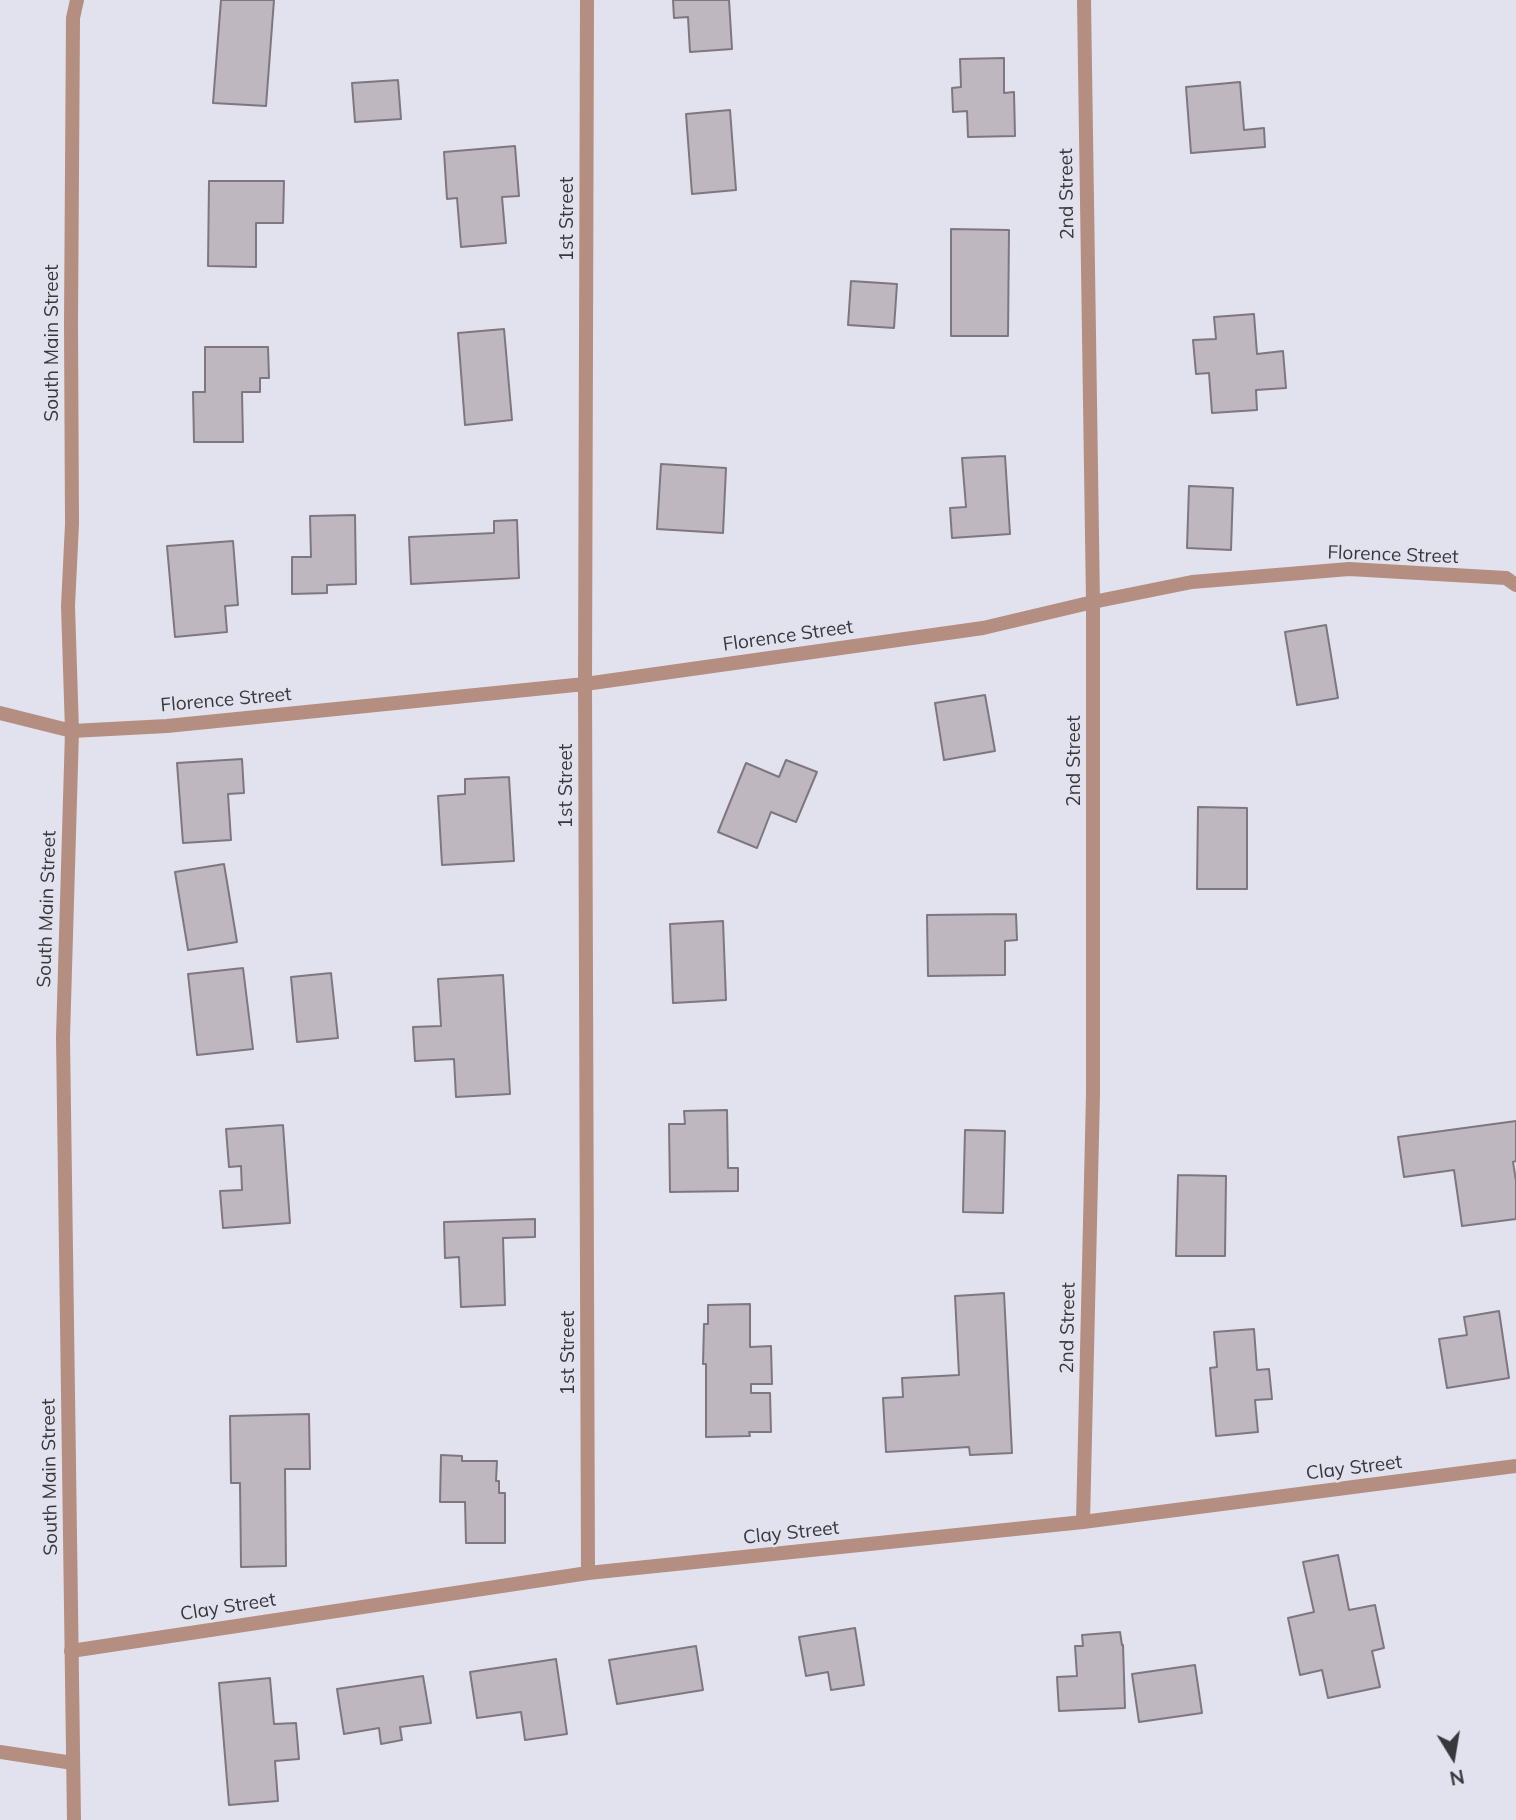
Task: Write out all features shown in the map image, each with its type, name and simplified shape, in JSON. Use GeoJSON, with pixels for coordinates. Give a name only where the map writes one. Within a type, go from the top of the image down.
{"type":"FeatureCollection","features":[{"type":"Feature","properties":{"kind":"street","name":"South Main Street"},"geometry":{"type":"LineString","coordinates":[[74,1820],[63,1037],[72,731],[68,606],[72,524],[73,18],[77,0]]}},
{"type":"Feature","properties":{"kind":"street","name":"1st Street"},"geometry":{"type":"LineString","coordinates":[[587,0],[585,684],[588,1573]]}},
{"type":"Feature","properties":{"kind":"street","name":"2nd Street"},"geometry":{"type":"LineString","coordinates":[[1083,1522],[1093,1094],[1093,602],[1084,0]]}},
{"type":"Feature","properties":{"kind":"street","name":"Florence Street"},"geometry":{"type":"LineString","coordinates":[[0,713],[72,731],[167,726],[585,684],[983,628],[1192,582],[1349,569],[1511,581]]}},
{"type":"Feature","properties":{"kind":"street","name":"Clay Street"},"geometry":{"type":"LineString","coordinates":[[71,1650],[588,1573],[1083,1522],[1516,1466]]}},
{"type":"Feature","properties":{"kind":"street"},"geometry":{"type":"LineString","coordinates":[[0,1752],[73,1763]]}},
{"type":"Feature","properties":{"kind":"building"},"geometry":{"type":"Polygon","coordinates":[[[221,0],[274,0],[266,106],[213,103],[221,0]]]}},
{"type":"Feature","properties":{"kind":"building"},"geometry":{"type":"Polygon","coordinates":[[[673,0],[729,0],[732,49],[690,52],[688,17],[674,18],[673,0]]]}},
{"type":"Feature","properties":{"kind":"building"},"geometry":{"type":"Polygon","coordinates":[[[1004,58],[1004,93],[1014,92],[1015,136],[968,137],[967,111],[953,112],[952,88],[961,87],[960,59],[1004,58]]]}},
{"type":"Feature","properties":{"kind":"building"},"geometry":{"type":"Polygon","coordinates":[[[398,80],[401,119],[355,122],[352,83],[398,80]]]}},
{"type":"Feature","properties":{"kind":"building"},"geometry":{"type":"Polygon","coordinates":[[[1240,82],[1244,130],[1264,128],[1265,147],[1191,153],[1186,87],[1240,82]]]}},
{"type":"Feature","properties":{"kind":"building"},"geometry":{"type":"Polygon","coordinates":[[[730,110],[736,190],[692,194],[686,114],[730,110]]]}},
{"type":"Feature","properties":{"kind":"building"},"geometry":{"type":"Polygon","coordinates":[[[515,146],[519,196],[502,197],[506,243],[461,247],[457,198],[447,199],[444,152],[515,146]]]}},
{"type":"Feature","properties":{"kind":"building"},"geometry":{"type":"Polygon","coordinates":[[[209,181],[284,181],[283,223],[256,223],[256,267],[208,266],[209,181]]]}},
{"type":"Feature","properties":{"kind":"building"},"geometry":{"type":"Polygon","coordinates":[[[951,229],[1009,230],[1008,336],[951,336],[951,229]]]}},
{"type":"Feature","properties":{"kind":"building"},"geometry":{"type":"Polygon","coordinates":[[[851,281],[897,284],[894,328],[848,325],[851,281]]]}},
{"type":"Feature","properties":{"kind":"building"},"geometry":{"type":"Polygon","coordinates":[[[1254,314],[1257,354],[1283,351],[1286,388],[1256,390],[1257,410],[1212,413],[1209,373],[1196,374],[1193,340],[1216,339],[1214,317],[1254,314]]]}},
{"type":"Feature","properties":{"kind":"building"},"geometry":{"type":"Polygon","coordinates":[[[504,329],[512,420],[465,425],[458,333],[504,329]]]}},
{"type":"Feature","properties":{"kind":"building"},"geometry":{"type":"Polygon","coordinates":[[[205,347],[268,347],[269,378],[260,378],[260,392],[242,392],[243,442],[194,442],[193,392],[205,392],[205,347]]]}},
{"type":"Feature","properties":{"kind":"building"},"geometry":{"type":"Polygon","coordinates":[[[1005,456],[1010,534],[952,538],[950,508],[966,507],[962,458],[1005,456]]]}},
{"type":"Feature","properties":{"kind":"building"},"geometry":{"type":"Polygon","coordinates":[[[661,464],[726,468],[723,533],[657,529],[661,464]]]}},
{"type":"Feature","properties":{"kind":"building"},"geometry":{"type":"Polygon","coordinates":[[[1189,486],[1233,488],[1231,550],[1187,548],[1189,486]]]}},
{"type":"Feature","properties":{"kind":"building"},"geometry":{"type":"Polygon","coordinates":[[[355,515],[356,584],[327,585],[327,593],[292,594],[292,557],[311,557],[310,516],[355,515]]]}},
{"type":"Feature","properties":{"kind":"building"},"geometry":{"type":"Polygon","coordinates":[[[517,520],[519,578],[411,584],[409,537],[494,533],[494,521],[517,520]]]}},
{"type":"Feature","properties":{"kind":"building"},"geometry":{"type":"Polygon","coordinates":[[[233,541],[238,605],[225,606],[227,632],[175,637],[167,546],[233,541]]]}},
{"type":"Feature","properties":{"kind":"building"},"geometry":{"type":"Polygon","coordinates":[[[1326,625],[1338,698],[1297,705],[1285,632],[1326,625]]]}},
{"type":"Feature","properties":{"kind":"building"},"geometry":{"type":"Polygon","coordinates":[[[985,695],[995,751],[944,760],[935,703],[985,695]]]}},
{"type":"Feature","properties":{"kind":"building"},"geometry":{"type":"Polygon","coordinates":[[[242,759],[244,793],[228,794],[231,840],[183,843],[177,763],[242,759]]]}},
{"type":"Feature","properties":{"kind":"building"},"geometry":{"type":"Polygon","coordinates":[[[786,760],[817,772],[796,822],[771,812],[757,848],[718,832],[746,763],[779,777],[786,760]]]}},
{"type":"Feature","properties":{"kind":"building"},"geometry":{"type":"Polygon","coordinates":[[[509,777],[514,861],[442,865],[438,796],[465,794],[465,779],[509,777]]]}},
{"type":"Feature","properties":{"kind":"building"},"geometry":{"type":"Polygon","coordinates":[[[1198,807],[1247,808],[1247,889],[1197,889],[1198,807]]]}},
{"type":"Feature","properties":{"kind":"building"},"geometry":{"type":"Polygon","coordinates":[[[224,864],[237,942],[188,950],[175,872],[224,864]]]}},
{"type":"Feature","properties":{"kind":"building"},"geometry":{"type":"Polygon","coordinates":[[[1016,914],[1017,940],[1005,941],[1005,975],[928,976],[927,915],[1016,914]]]}},
{"type":"Feature","properties":{"kind":"building"},"geometry":{"type":"Polygon","coordinates":[[[723,921],[726,1000],[673,1003],[670,924],[723,921]]]}},
{"type":"Feature","properties":{"kind":"building"},"geometry":{"type":"Polygon","coordinates":[[[243,968],[253,1049],[197,1055],[188,974],[243,968]]]}},
{"type":"Feature","properties":{"kind":"building"},"geometry":{"type":"Polygon","coordinates":[[[331,973],[338,1038],[297,1042],[291,977],[331,973]]]}},
{"type":"Feature","properties":{"kind":"building"},"geometry":{"type":"Polygon","coordinates":[[[503,975],[510,1094],[456,1097],[454,1059],[415,1061],[413,1027],[441,1026],[438,979],[503,975]]]}},
{"type":"Feature","properties":{"kind":"building"},"geometry":{"type":"Polygon","coordinates":[[[727,1110],[728,1168],[738,1168],[738,1191],[670,1192],[669,1124],[685,1124],[684,1111],[727,1110]]]}},
{"type":"Feature","properties":{"kind":"building"},"geometry":{"type":"Polygon","coordinates":[[[1516,1121],[1516,1161],[1513,1162],[1516,1219],[1462,1226],[1454,1170],[1404,1177],[1398,1137],[1516,1121]]]}},
{"type":"Feature","properties":{"kind":"building"},"geometry":{"type":"Polygon","coordinates":[[[283,1125],[290,1223],[223,1228],[220,1191],[242,1190],[241,1166],[229,1167],[226,1129],[283,1125]]]}},
{"type":"Feature","properties":{"kind":"building"},"geometry":{"type":"Polygon","coordinates":[[[965,1130],[1005,1131],[1003,1213],[963,1212],[965,1130]]]}},
{"type":"Feature","properties":{"kind":"building"},"geometry":{"type":"Polygon","coordinates":[[[1178,1175],[1226,1176],[1225,1256],[1176,1256],[1178,1175]]]}},
{"type":"Feature","properties":{"kind":"building"},"geometry":{"type":"Polygon","coordinates":[[[535,1219],[535,1237],[503,1238],[505,1305],[461,1307],[459,1257],[445,1258],[444,1222],[535,1219]]]}},
{"type":"Feature","properties":{"kind":"building"},"geometry":{"type":"Polygon","coordinates":[[[1004,1293],[1012,1453],[970,1455],[969,1447],[886,1452],[883,1398],[903,1397],[902,1378],[959,1375],[955,1296],[1004,1293]]]}},
{"type":"Feature","properties":{"kind":"building"},"geometry":{"type":"Polygon","coordinates":[[[750,1304],[750,1347],[771,1346],[772,1384],[751,1384],[751,1393],[770,1393],[771,1432],[749,1432],[750,1436],[706,1437],[706,1364],[703,1364],[704,1324],[708,1324],[708,1305],[750,1304]]]}},
{"type":"Feature","properties":{"kind":"building"},"geometry":{"type":"Polygon","coordinates":[[[1499,1311],[1509,1378],[1447,1388],[1439,1339],[1467,1335],[1464,1317],[1499,1311]]]}},
{"type":"Feature","properties":{"kind":"building"},"geometry":{"type":"Polygon","coordinates":[[[1254,1329],[1257,1370],[1269,1369],[1272,1399],[1255,1400],[1258,1432],[1216,1436],[1210,1368],[1217,1367],[1214,1332],[1254,1329]]]}},
{"type":"Feature","properties":{"kind":"building"},"geometry":{"type":"Polygon","coordinates":[[[309,1414],[310,1469],[285,1469],[286,1566],[241,1567],[240,1483],[231,1483],[230,1416],[309,1414]]]}},
{"type":"Feature","properties":{"kind":"building"},"geometry":{"type":"Polygon","coordinates":[[[441,1455],[462,1456],[462,1461],[497,1461],[496,1481],[499,1481],[499,1493],[505,1493],[505,1543],[466,1543],[465,1502],[440,1502],[441,1455]]]}},
{"type":"Feature","properties":{"kind":"building"},"geometry":{"type":"Polygon","coordinates":[[[1338,1555],[1349,1610],[1375,1605],[1384,1648],[1372,1651],[1380,1687],[1328,1698],[1322,1670],[1300,1675],[1288,1618],[1314,1612],[1303,1562],[1338,1555]]]}},
{"type":"Feature","properties":{"kind":"building"},"geometry":{"type":"Polygon","coordinates":[[[855,1628],[864,1685],[831,1690],[828,1672],[806,1676],[799,1637],[855,1628]]]}},
{"type":"Feature","properties":{"kind":"building"},"geometry":{"type":"Polygon","coordinates":[[[1120,1632],[1123,1645],[1125,1708],[1059,1711],[1057,1677],[1077,1676],[1075,1646],[1083,1646],[1082,1635],[1120,1632]]]}},
{"type":"Feature","properties":{"kind":"building"},"geometry":{"type":"Polygon","coordinates":[[[696,1646],[703,1690],[617,1704],[609,1660],[696,1646]]]}},
{"type":"Feature","properties":{"kind":"building"},"geometry":{"type":"Polygon","coordinates":[[[556,1659],[567,1734],[525,1740],[521,1712],[477,1718],[470,1672],[556,1659]]]}},
{"type":"Feature","properties":{"kind":"building"},"geometry":{"type":"Polygon","coordinates":[[[1195,1665],[1202,1713],[1139,1722],[1132,1674],[1195,1665]]]}},
{"type":"Feature","properties":{"kind":"building"},"geometry":{"type":"Polygon","coordinates":[[[423,1676],[431,1723],[400,1727],[402,1740],[381,1744],[379,1728],[344,1734],[337,1689],[423,1676]]]}},
{"type":"Feature","properties":{"kind":"building"},"geometry":{"type":"Polygon","coordinates":[[[270,1678],[274,1724],[296,1723],[299,1759],[275,1761],[278,1801],[229,1805],[219,1683],[270,1678]]]}}]}
